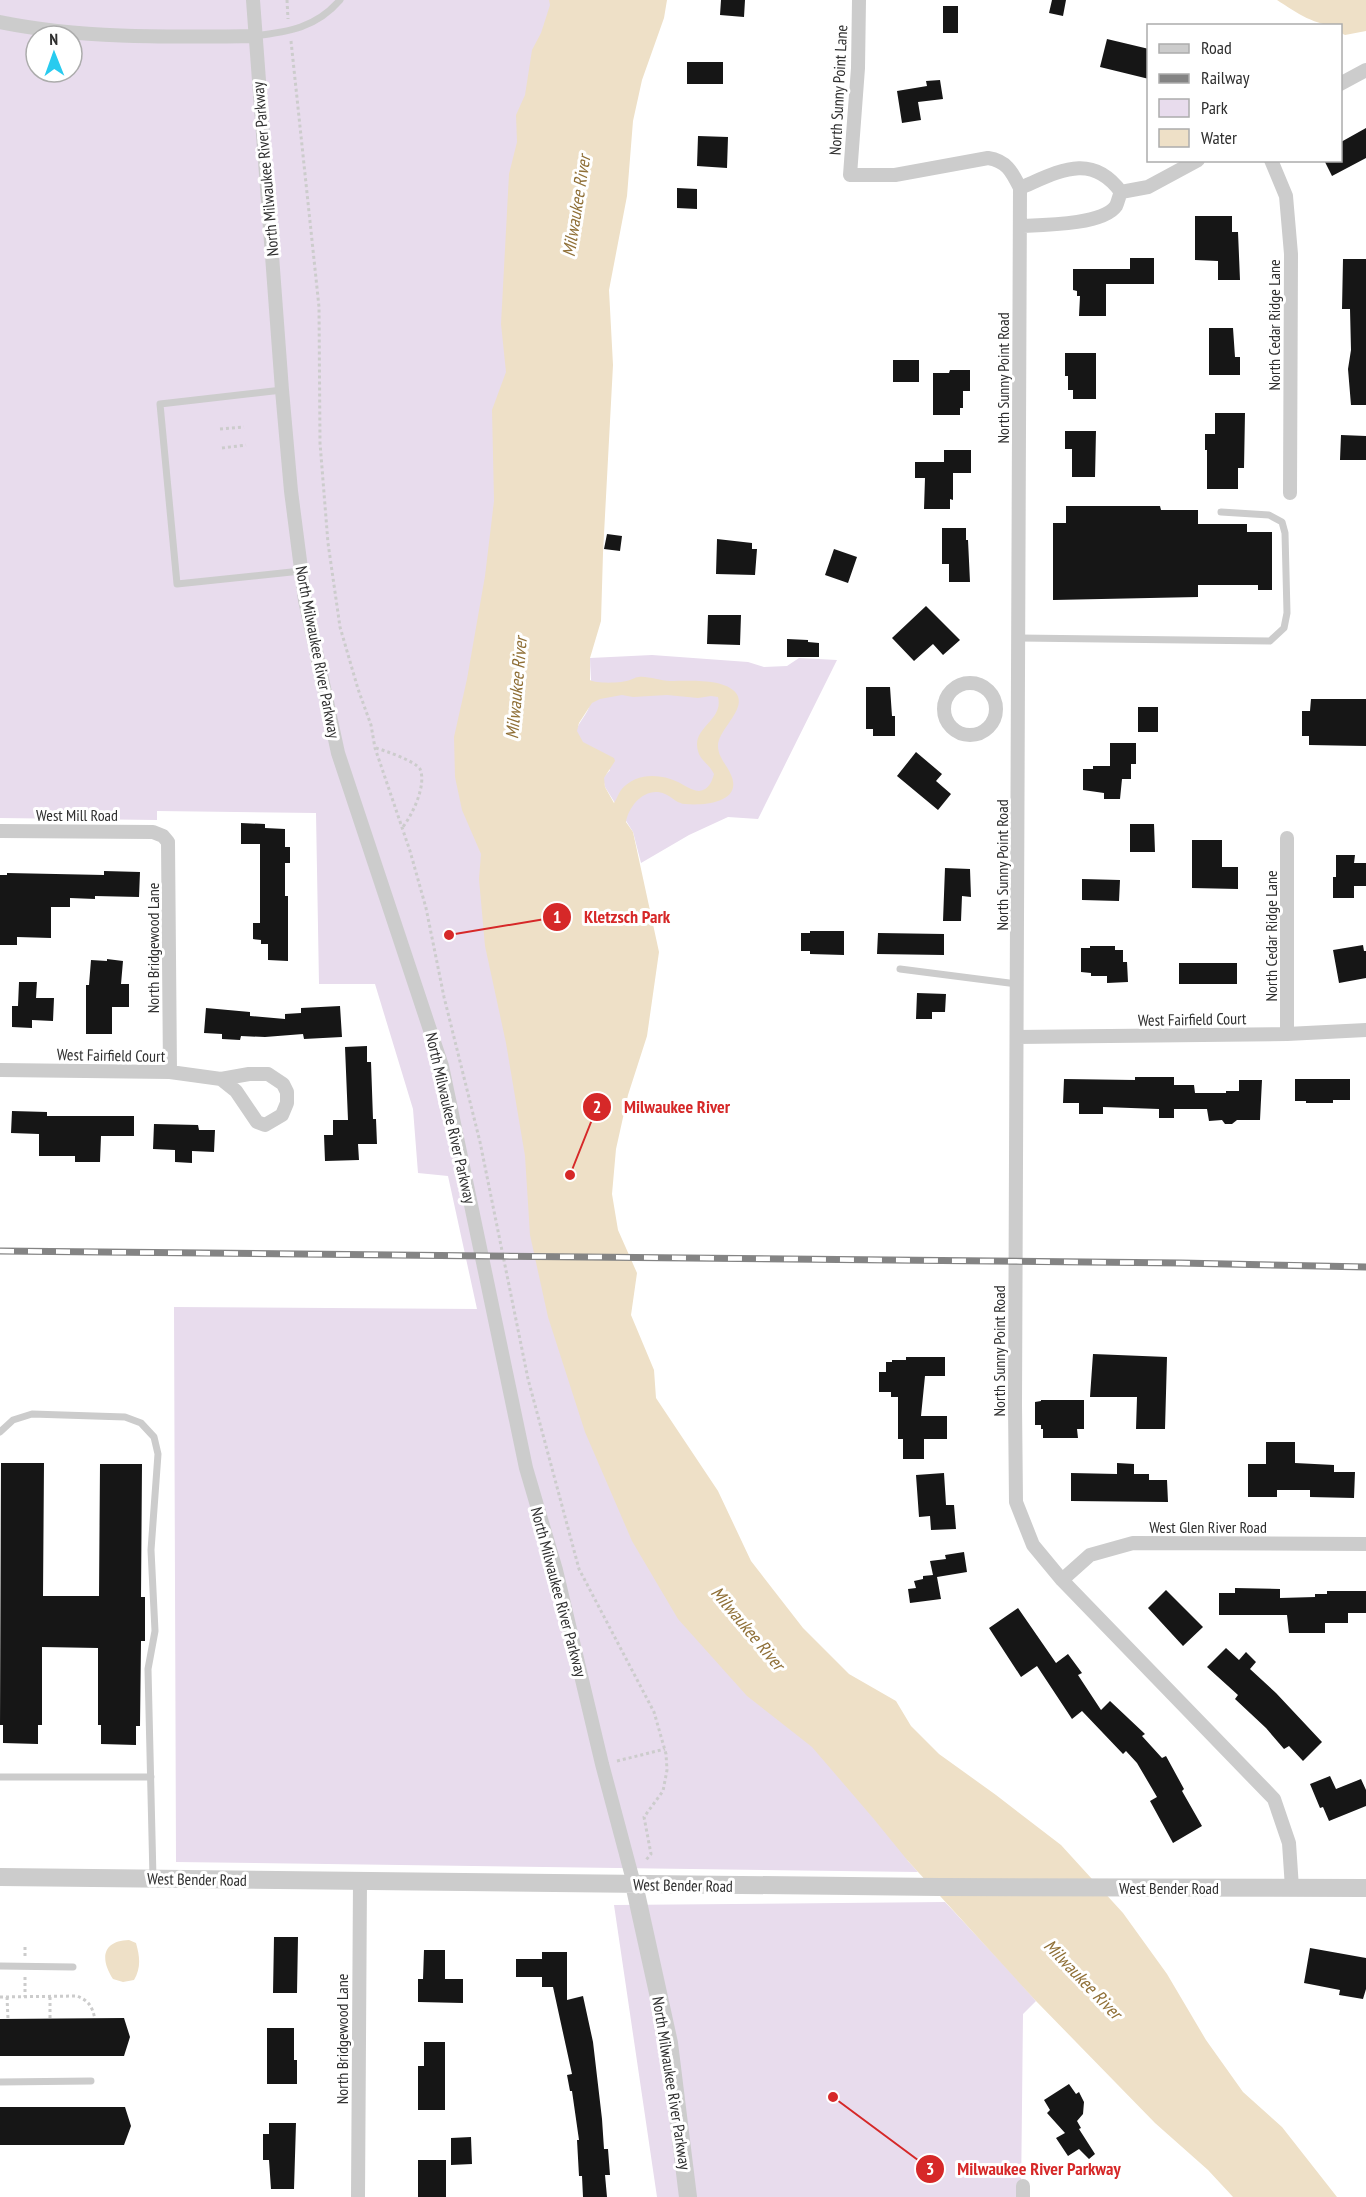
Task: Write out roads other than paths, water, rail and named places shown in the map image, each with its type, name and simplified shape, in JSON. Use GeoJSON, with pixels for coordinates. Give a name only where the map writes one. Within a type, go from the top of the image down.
{"type":"FeatureCollection","features":[{"type":"Feature","properties":{"kind":"street","name":"North Milwaukee River Parkway"},"geometry":{"type":"LineString","coordinates":[[253,0],[282,390],[301,571],[338,753],[442,1066],[526,1468],[556,1570],[602,1764],[634,1884],[669,2043],[688,2197]]}},
{"type":"Feature","properties":{"kind":"street","name":"North Sunny Point Lane"},"geometry":{"type":"LineString","coordinates":[[859,0],[858,68],[850,176],[921,172],[988,158],[1009,167],[1020,188]]}},
{"type":"Feature","properties":{"kind":"street"},"geometry":{"type":"LineString","coordinates":[[0,22],[76,33],[168,38],[254,36]]}},
{"type":"Feature","properties":{"kind":"street"},"geometry":{"type":"LineString","coordinates":[[1342,83],[1366,70]]}},
{"type":"Feature","properties":{"kind":"street"},"geometry":{"type":"LineString","coordinates":[[1121,192],[1148,187],[1194,162]]}},
{"type":"Feature","properties":{"kind":"street","name":"North Cedar Ridge Lane"},"geometry":{"type":"LineString","coordinates":[[1272,162],[1286,196],[1291,254],[1290,493]]}},
{"type":"Feature","properties":{"kind":"street"},"geometry":{"type":"LineString","coordinates":[[1020,188],[1063,170],[1089,168],[1103,173],[1121,192]]}},
{"type":"Feature","properties":{"kind":"street","name":"North Sunny Point Road"},"geometry":{"type":"LineString","coordinates":[[1020,188],[1016,1502],[1033,1545],[1062,1580],[1274,1800],[1289,1843],[1292,1888]]}},
{"type":"Feature","properties":{"kind":"street"},"geometry":{"type":"LineString","coordinates":[[1020,226],[1077,222],[1097,218],[1115,207],[1121,192]]}},
{"type":"Feature","properties":{"kind":"street"},"geometry":{"type":"LineString","coordinates":[[996,710],[1019,711]]}},
{"type":"Feature","properties":{"kind":"street","name":"West Mill Road"},"geometry":{"type":"LineString","coordinates":[[0,831],[153,832]]}},
{"type":"Feature","properties":{"kind":"street","name":"North Bridgewood Lane"},"geometry":{"type":"LineString","coordinates":[[153,832],[163,836],[168,842],[170,1072]]}},
{"type":"Feature","properties":{"kind":"street","name":"North Cedar Ridge Lane"},"geometry":{"type":"LineString","coordinates":[[1287,838],[1287,1034]]}},
{"type":"Feature","properties":{"kind":"street","name":"West Fairfield Court"},"geometry":{"type":"LineString","coordinates":[[1017,1037],[1287,1034],[1366,1030]]}},
{"type":"Feature","properties":{"kind":"street","name":"West Fairfield Court"},"geometry":{"type":"LineString","coordinates":[[0,1070],[170,1072],[220,1079],[249,1074],[275,1077],[283,1083],[287,1092],[287,1103],[282,1116],[265,1125],[257,1122],[236,1091],[220,1079]]}},
{"type":"Feature","properties":{"kind":"street","name":"West Glen River Road"},"geometry":{"type":"LineString","coordinates":[[1062,1580],[1090,1555],[1133,1543],[1366,1544]]}},
{"type":"Feature","properties":{"kind":"street","name":"West Bender Road"},"geometry":{"type":"LineString","coordinates":[[0,1877],[939,1887],[1366,1888]]}},
{"type":"Feature","properties":{"kind":"street","name":"North Bridgewood Lane"},"geometry":{"type":"LineString","coordinates":[[358,2197],[360,1881]]}},
{"type":"Feature","properties":{"kind":"lane"},"geometry":{"type":"LineString","coordinates":[[254,36],[290,32],[324,15],[340,0]]}},
{"type":"Feature","properties":{"kind":"lane"},"geometry":{"type":"LineString","coordinates":[[282,390],[160,404],[177,584],[301,571]]}},
{"type":"Feature","properties":{"kind":"lane"},"geometry":{"type":"LineString","coordinates":[[1019,638],[1270,641],[1284,628],[1287,613],[1285,533],[1282,522],[1269,514],[1221,512]]}},
{"type":"Feature","properties":{"kind":"lane"},"geometry":{"type":"LineString","coordinates":[[900,969],[1017,984]]}},
{"type":"Feature","properties":{"kind":"lane"},"geometry":{"type":"LineString","coordinates":[[0,1432],[13,1420],[32,1414],[114,1416],[141,1423],[154,1437],[158,1454],[151,1550],[155,1631],[148,1669],[153,1878]]}},
{"type":"Feature","properties":{"kind":"lane"},"geometry":{"type":"LineString","coordinates":[[0,1777],[151,1777]]}},
{"type":"Feature","properties":{"kind":"lane"},"geometry":{"type":"LineString","coordinates":[[0,1966],[73,1967]]}},
{"type":"Feature","properties":{"kind":"lane"},"geometry":{"type":"LineString","coordinates":[[0,2082],[91,2081]]}},
{"type":"Feature","properties":{"kind":"water","name":"Milwaukee River"},"geometry":{"type":"Polygon","coordinates":[[[549,0],[667,0],[664,18],[642,80],[633,121],[627,196],[609,290],[613,365],[601,621],[590,658],[590,680],[616,682],[643,677],[666,681],[705,681],[730,688],[739,699],[736,712],[722,733],[718,746],[719,754],[731,775],[733,784],[732,791],[727,797],[712,803],[685,804],[665,794],[651,793],[635,804],[626,822],[633,832],[659,952],[647,1036],[628,1095],[616,1149],[612,1194],[618,1230],[637,1273],[631,1315],[654,1370],[656,1398],[718,1491],[751,1561],[803,1628],[849,1674],[896,1701],[911,1726],[939,1754],[1061,1845],[1123,1913],[1167,1974],[1206,2040],[1243,2092],[1282,2127],[1337,2197],[1233,2197],[1208,2170],[1155,2123],[1036,2001],[908,1861],[812,1747],[747,1696],[678,1619],[632,1541],[585,1432],[548,1317],[530,1235],[525,1156],[506,1043],[485,946],[479,879],[481,854],[462,810],[455,777],[454,737],[485,576],[494,501],[492,410],[506,372],[501,324],[509,174],[517,142],[516,115],[525,95],[532,50],[541,33],[550,5],[549,0]],[[622,695],[600,699],[592,703],[579,723],[577,731],[583,742],[614,758],[615,761],[604,778],[605,787],[614,803],[627,784],[648,776],[671,779],[697,791],[708,787],[714,774],[699,754],[697,743],[699,736],[716,712],[719,705],[718,697],[667,695],[633,697],[622,695]]]}},
{"type":"Feature","properties":{"kind":"water"},"geometry":{"type":"Polygon","coordinates":[[[1277,0],[1366,0],[1366,31],[1345,35],[1342,34],[1342,24],[1322,24],[1299,14],[1277,0]]]}},
{"type":"Feature","properties":{"kind":"water"},"geometry":{"type":"Polygon","coordinates":[[[129,1940],[136,1943],[139,1967],[134,1980],[123,1982],[113,1979],[105,1958],[106,1952],[113,1944],[129,1940]]]}},
{"type":"Feature","properties":{"kind":"railway"},"geometry":{"type":"LineString","coordinates":[[0,1251],[1181,1263],[1366,1267]]}},
{"type":"Feature","properties":{"kind":"place","name":"Kletzsch Park"},"geometry":{"type":"Point","coordinates":[449,935]}},
{"type":"Feature","properties":{"kind":"place","name":"Milwaukee River"},"geometry":{"type":"Point","coordinates":[570,1175]}},
{"type":"Feature","properties":{"kind":"place","name":"Milwaukee River Parkway"},"geometry":{"type":"Point","coordinates":[833,2097]}}]}
